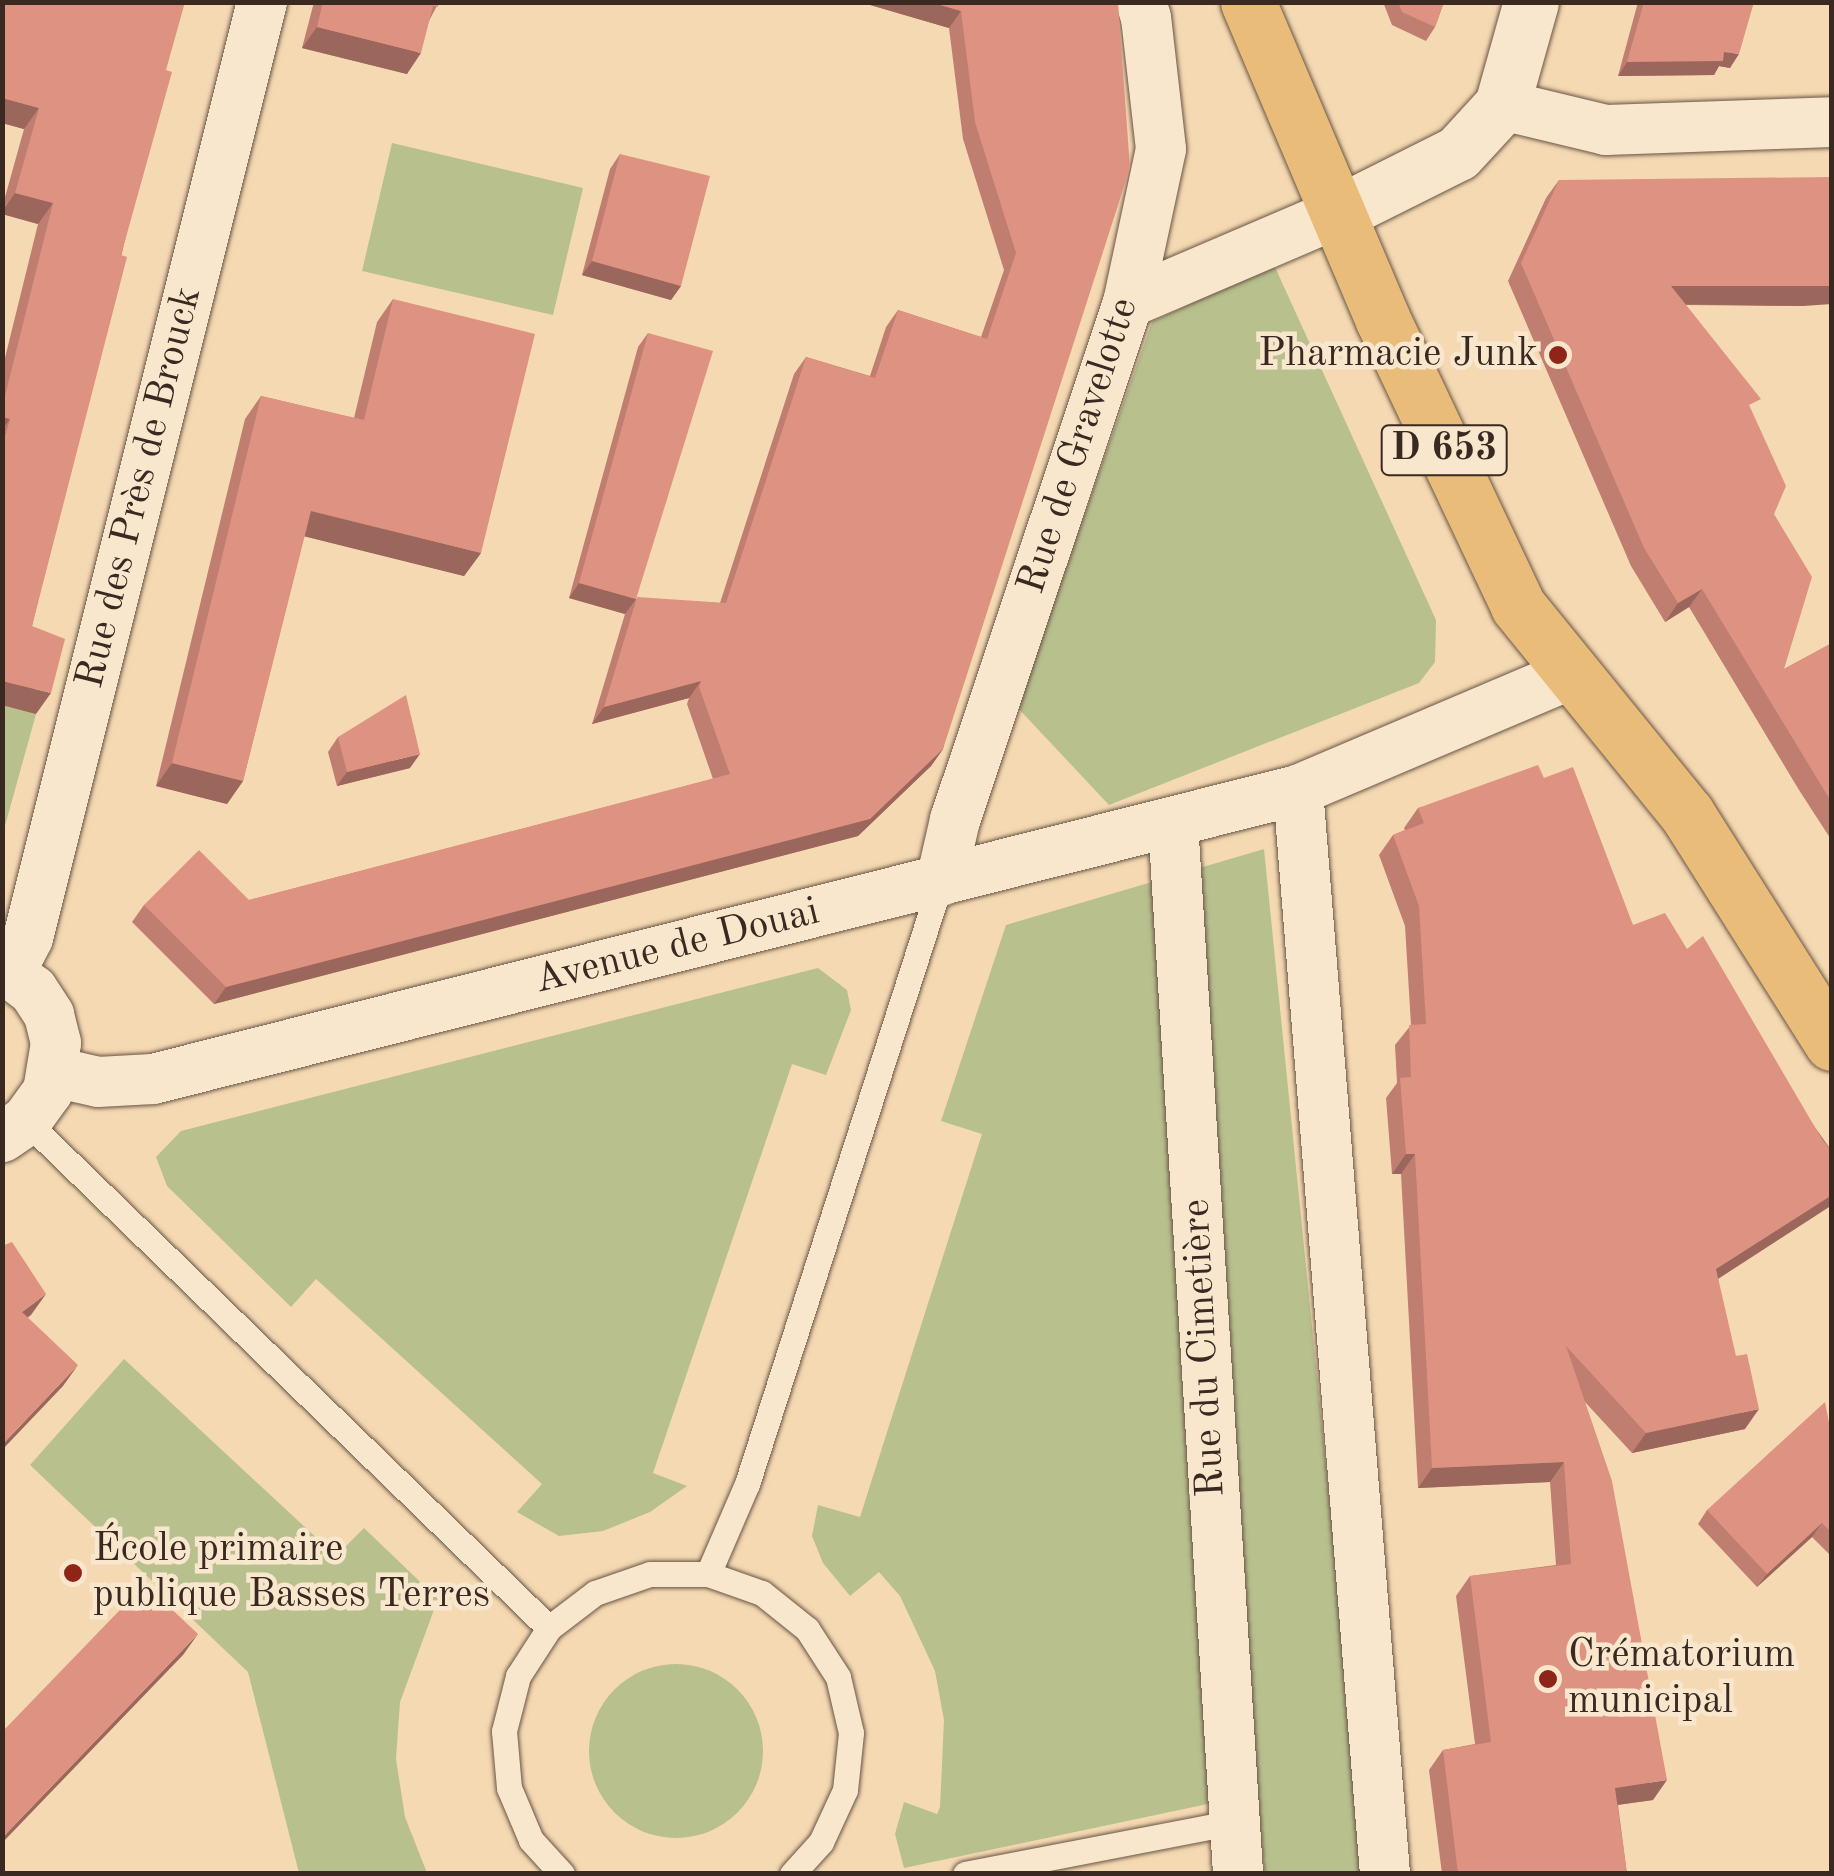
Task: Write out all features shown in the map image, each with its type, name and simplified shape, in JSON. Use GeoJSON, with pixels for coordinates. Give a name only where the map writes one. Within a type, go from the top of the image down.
{"type":"FeatureCollection","features":[{"type":"Feature","properties":{"kind":"main road","name":"D 653"},"geometry":{"type":"LineString","coordinates":[[1248,2],[1336,214],[1518,606],[1687,814],[1832,1044]]}},
{"type":"Feature","properties":{"kind":"street","name":"Rue des Près de Brouck"},"geometry":{"type":"LineString","coordinates":[[7,969],[33,918],[262,2]]}},
{"type":"Feature","properties":{"kind":"street","name":"Rue de Gravelotte"},"geometry":{"type":"LineString","coordinates":[[941,881],[955,820],[1128,303],[1161,149],[1146,18],[1140,2]]}},
{"type":"Feature","properties":{"kind":"street"},"geometry":{"type":"LineString","coordinates":[[1128,303],[1336,214],[1458,153],[1502,105],[1531,2]]}},
{"type":"Feature","properties":{"kind":"street"},"geometry":{"type":"LineString","coordinates":[[1502,105],[1606,130],[1832,122]]}},
{"type":"Feature","properties":{"kind":"street","name":"Avenue de Douai"},"geometry":{"type":"LineString","coordinates":[[54,1072],[98,1082],[153,1079],[1298,790],[1574,673]]}},
{"type":"Feature","properties":{"kind":"street"},"geometry":{"type":"LineString","coordinates":[[1298,790],[1385,1874]]}},
{"type":"Feature","properties":{"kind":"street","name":"Rue du Cimetière"},"geometry":{"type":"LineString","coordinates":[[1174,822],[1238,1874]]}},
{"type":"Feature","properties":{"kind":"street"},"geometry":{"type":"LineString","coordinates":[[7,969],[33,990],[49,1015],[56,1044],[48,1091],[14,1129]]}},
{"type":"Feature","properties":{"kind":"lane"},"geometry":{"type":"LineString","coordinates":[[708,1574],[746,1484],[941,881]]}},
{"type":"Feature","properties":{"kind":"lane"},"geometry":{"type":"LineString","coordinates":[[14,1129],[87,1176],[549,1628]]}},
{"type":"Feature","properties":{"kind":"lane"},"geometry":{"type":"LineString","coordinates":[[562,1874],[531,1840],[508,1788],[504,1731],[518,1676],[549,1628],[595,1592],[650,1574],[708,1574],[762,1593],[778,1605],[807,1629],[838,1677],[851,1733],[845,1790],[821,1842],[792,1874]]}},
{"type":"Feature","properties":{"kind":"lane"},"geometry":{"type":"LineString","coordinates":[[966,1874],[1234,1822]]}},
{"type":"Feature","properties":{"kind":"green space"},"geometry":{"type":"Polygon","coordinates":[[[392,143],[583,188],[553,315],[362,271],[392,143]]]}},
{"type":"Feature","properties":{"kind":"green space"},"geometry":{"type":"Polygon","coordinates":[[[1274,265],[1436,620],[1435,662],[1419,683],[1109,805],[1017,707],[1152,322],[1274,265]]]}},
{"type":"Feature","properties":{"kind":"green space"},"geometry":{"type":"Polygon","coordinates":[[[3,705],[36,714],[3,833],[3,705]]]}},
{"type":"Feature","properties":{"kind":"green space"},"geometry":{"type":"Polygon","coordinates":[[[1264,849],[1367,1873],[1265,1873],[1255,1794],[904,1868],[895,1834],[904,1802],[937,1814],[940,1807],[944,1720],[935,1671],[900,1596],[879,1572],[850,1596],[823,1563],[812,1536],[818,1505],[860,1517],[982,1134],[941,1121],[1006,925],[1264,849]]]}},
{"type":"Feature","properties":{"kind":"green space"},"geometry":{"type":"Polygon","coordinates":[[[818,968],[847,990],[851,1010],[826,1075],[792,1064],[653,1473],[687,1486],[650,1512],[603,1531],[559,1536],[517,1512],[542,1484],[316,1279],[291,1307],[167,1186],[156,1157],[181,1131],[818,968]]]}},
{"type":"Feature","properties":{"kind":"green space"},"geometry":{"type":"Polygon","coordinates":[[[124,1359],[336,1556],[364,1528],[438,1599],[400,1702],[396,1759],[405,1817],[427,1873],[299,1873],[248,1672],[30,1465],[124,1359]]]}},
{"type":"Feature","properties":{"kind":"green space"},"geometry":{"type":"Polygon","coordinates":[[[676,1664],[709,1671],[737,1690],[756,1718],[763,1751],[756,1784],[737,1812],[709,1831],[676,1838],[643,1831],[615,1812],[596,1784],[589,1751],[596,1718],[615,1690],[643,1671],[676,1664]]]}},
{"type":"Feature","properties":{"kind":"building"},"geometry":{"type":"Polygon","coordinates":[[[2,2],[185,2],[166,70],[172,72],[121,255],[127,257],[32,626],[65,639],[51,693],[2,681],[2,447],[10,419],[2,417],[2,408],[53,203],[15,193],[39,108],[2,98],[2,2]]]}},
{"type":"Feature","properties":{"kind":"building"},"geometry":{"type":"Polygon","coordinates":[[[323,2],[439,2],[438,7],[433,6],[421,53],[317,27],[323,2]]]}},
{"type":"Feature","properties":{"kind":"building"},"geometry":{"type":"Polygon","coordinates":[[[930,2],[1118,2],[1130,168],[943,749],[870,819],[226,987],[144,905],[199,850],[249,900],[730,774],[699,687],[701,681],[604,707],[637,597],[726,603],[806,357],[875,378],[898,310],[987,339],[1016,253],[975,122],[961,11],[930,2]]]}},
{"type":"Feature","properties":{"kind":"building"},"geometry":{"type":"Polygon","coordinates":[[[1398,2],[1444,2],[1435,27],[1402,12],[1398,2]]]}},
{"type":"Feature","properties":{"kind":"building"},"geometry":{"type":"Polygon","coordinates":[[[1644,2],[1754,2],[1739,54],[1724,52],[1723,61],[1627,62],[1644,2]]]}},
{"type":"Feature","properties":{"kind":"building"},"geometry":{"type":"Polygon","coordinates":[[[620,154],[710,176],[681,286],[592,261],[620,154]]]}},
{"type":"Feature","properties":{"kind":"building"},"geometry":{"type":"Polygon","coordinates":[[[1832,177],[1832,286],[1671,286],[1761,399],[1749,405],[1786,486],[1774,514],[1812,577],[1784,669],[1832,643],[1832,803],[1702,589],[1678,603],[1644,548],[1521,263],[1559,180],[1832,177]]]}},
{"type":"Feature","properties":{"kind":"building"},"geometry":{"type":"Polygon","coordinates":[[[393,299],[535,334],[481,553],[311,511],[243,781],[172,763],[261,396],[364,420],[393,299]]]}},
{"type":"Feature","properties":{"kind":"building"},"geometry":{"type":"Polygon","coordinates":[[[648,333],[713,351],[636,599],[579,583],[648,333]]]}},
{"type":"Feature","properties":{"kind":"building"},"geometry":{"type":"Polygon","coordinates":[[[406,695],[420,754],[347,772],[338,737],[406,695]]]}},
{"type":"Feature","properties":{"kind":"building"},"geometry":{"type":"Polygon","coordinates":[[[1538,765],[1544,778],[1573,767],[1633,925],[1665,913],[1687,949],[1703,936],[1832,1151],[1832,1195],[1716,1269],[1736,1356],[1747,1354],[1759,1409],[1646,1433],[1566,1346],[1612,1481],[1667,1780],[1615,1788],[1627,1874],[1458,1874],[1443,1750],[1491,1742],[1470,1576],[1571,1564],[1564,1462],[1432,1468],[1415,1154],[1406,1154],[1400,1078],[1411,1077],[1409,1025],[1426,1024],[1419,906],[1393,835],[1424,823],[1418,808],[1538,765]]]}},
{"type":"Feature","properties":{"kind":"building"},"geometry":{"type":"Polygon","coordinates":[[[12,1242],[46,1294],[22,1312],[78,1365],[2,1445],[2,1246],[12,1242]]]}},
{"type":"Feature","properties":{"kind":"building"},"geometry":{"type":"Polygon","coordinates":[[[1825,1402],[1832,1438],[1832,1533],[1822,1523],[1767,1574],[1707,1510],[1825,1402]]]}},
{"type":"Feature","properties":{"kind":"building"},"geometry":{"type":"Polygon","coordinates":[[[145,1584],[198,1634],[2,1838],[2,1732],[145,1584]]]}},
{"type":"Feature","properties":{"kind":"place","name":"Pharmacie Junk"},"geometry":{"type":"Point","coordinates":[1558,355]}},
{"type":"Feature","properties":{"kind":"place","name":"École primaire publique Basses Terres"},"geometry":{"type":"Point","coordinates":[73,1573]}},
{"type":"Feature","properties":{"kind":"place","name":"Crématorium municipal"},"geometry":{"type":"Point","coordinates":[1548,1679]}}]}
